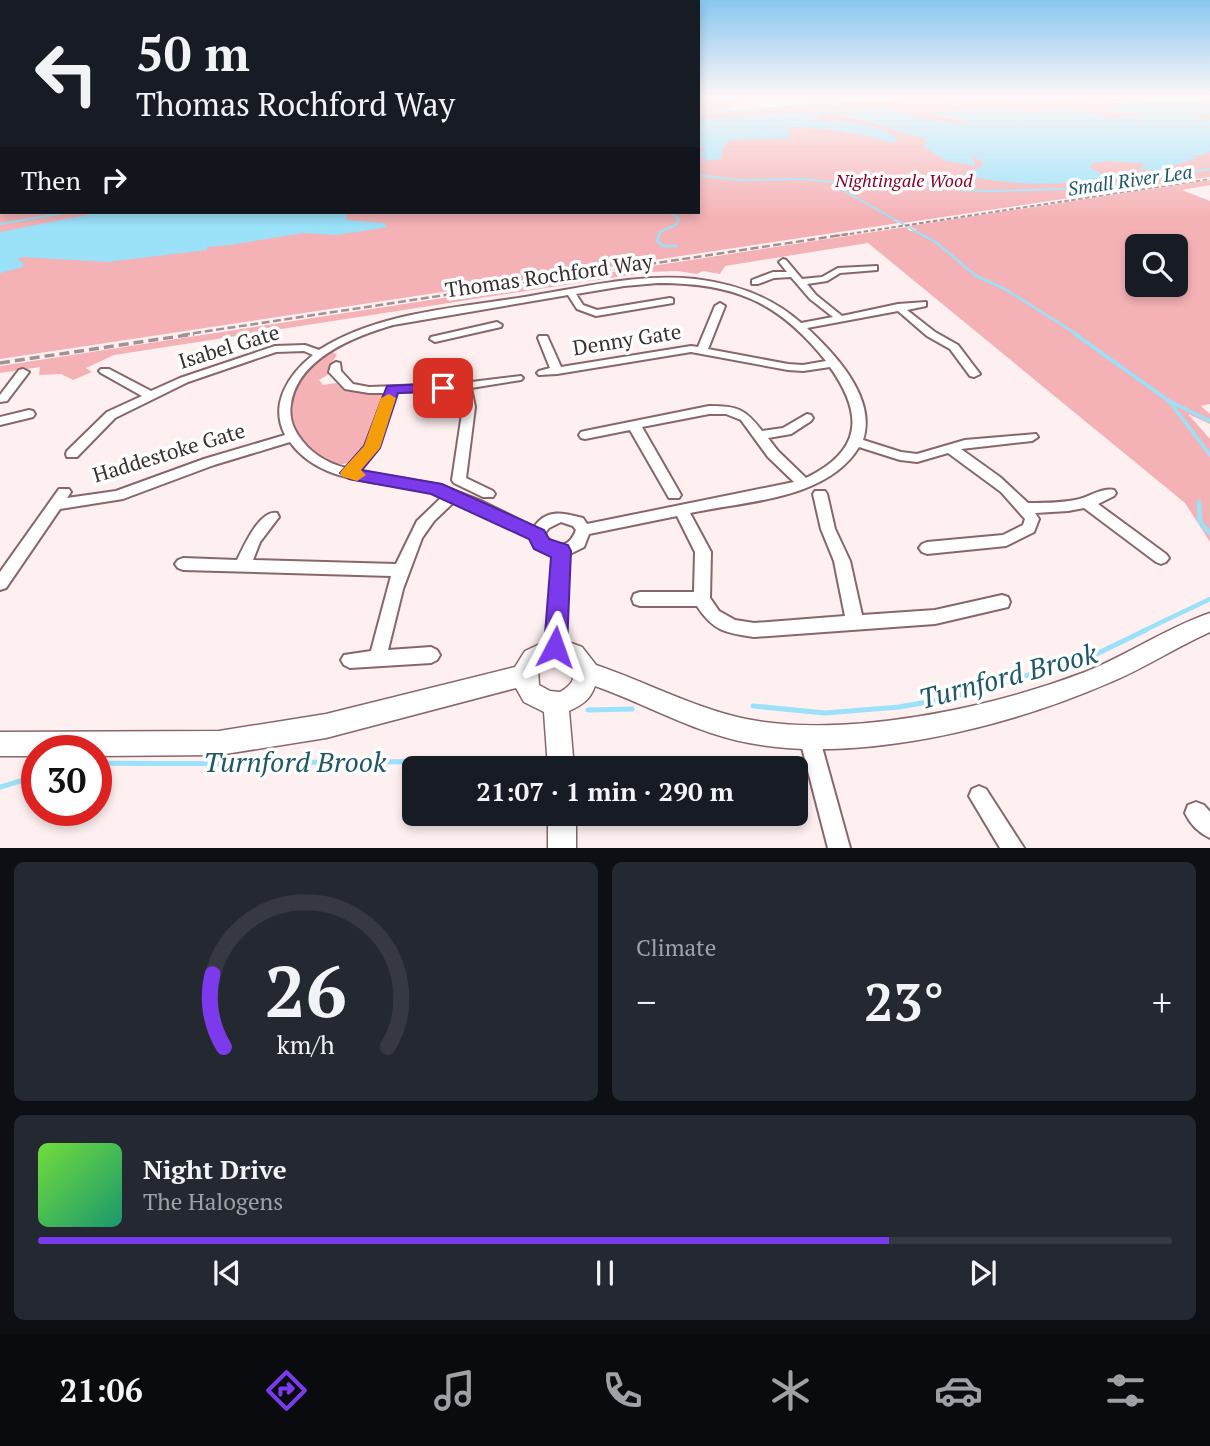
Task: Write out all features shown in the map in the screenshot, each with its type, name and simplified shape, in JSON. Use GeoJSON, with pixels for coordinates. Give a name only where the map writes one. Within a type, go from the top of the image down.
{"type":"FeatureCollection","features":[{"type":"Feature","properties":{"kind":"main road"},"geometry":{"type":"LineString","coordinates":[[588,673],[678,709],[748,732],[809,736],[891,730],[1036,701],[1093,680],[1210,622]]}},
{"type":"Feature","properties":{"kind":"main road"},"geometry":{"type":"LineString","coordinates":[[555,647],[572,650],[581,657],[588,673],[584,688],[575,697],[556,704],[542,702],[528,691],[524,674],[527,665],[539,653],[555,647]]}},
{"type":"Feature","properties":{"kind":"main road"},"geometry":{"type":"LineString","coordinates":[[0,744],[162,745],[241,740],[326,726],[524,674]]}},
{"type":"Feature","properties":{"kind":"main road"},"geometry":{"type":"LineString","coordinates":[[556,704],[560,756]]}},
{"type":"Feature","properties":{"kind":"main road"},"geometry":{"type":"LineString","coordinates":[[562,826],[562,848]]}},
{"type":"Feature","properties":{"kind":"street"},"geometry":{"type":"LineString","coordinates":[[783,262],[800,282],[842,320]]}},
{"type":"Feature","properties":{"kind":"street"},"geometry":{"type":"LineString","coordinates":[[800,282],[824,279],[838,271],[874,268]]}},
{"type":"Feature","properties":{"kind":"street"},"geometry":{"type":"LineString","coordinates":[[755,282],[773,275],[793,274]]}},
{"type":"Feature","properties":{"kind":"street","name":"Thomas Rochford Way"},"geometry":{"type":"LineString","coordinates":[[292,437],[285,417],[288,393],[298,375],[321,354],[346,339],[372,328],[443,312],[638,281],[700,282],[775,305],[801,326],[845,380],[859,407],[861,419],[857,442]]}},
{"type":"Feature","properties":{"kind":"street"},"geometry":{"type":"LineString","coordinates":[[570,292],[580,307],[596,313],[670,302]]}},
{"type":"Feature","properties":{"kind":"street"},"geometry":{"type":"LineString","coordinates":[[801,326],[923,304]]}},
{"type":"Feature","properties":{"kind":"street","name":"Denny Gate"},"geometry":{"type":"LineString","coordinates":[[703,349],[720,306]]}},
{"type":"Feature","properties":{"kind":"street"},"geometry":{"type":"LineString","coordinates":[[898,307],[931,334],[954,347],[974,374]]}},
{"type":"Feature","properties":{"kind":"street"},"geometry":{"type":"LineString","coordinates":[[443,312],[451,335]]}},
{"type":"Feature","properties":{"kind":"street"},"geometry":{"type":"LineString","coordinates":[[435,340],[497,325]]}},
{"type":"Feature","properties":{"kind":"street","name":"Denny Gate"},"geometry":{"type":"LineString","coordinates":[[543,338],[557,371]]}},
{"type":"Feature","properties":{"kind":"street","name":"Isabel Gate"},"geometry":{"type":"LineString","coordinates":[[72,454],[104,420],[149,395],[197,374],[270,350],[294,347],[321,354]]}},
{"type":"Feature","properties":{"kind":"street","name":"Denny Gate"},"geometry":{"type":"LineString","coordinates":[[543,373],[703,349],[788,367],[803,368],[832,363]]}},
{"type":"Feature","properties":{"kind":"street"},"geometry":{"type":"LineString","coordinates":[[336,365],[337,375],[349,387],[360,389],[465,387],[517,378]]}},
{"type":"Feature","properties":{"kind":"street"},"geometry":{"type":"LineString","coordinates":[[105,371],[149,395]]}},
{"type":"Feature","properties":{"kind":"street"},"geometry":{"type":"LineString","coordinates":[[3,399],[23,372]]}},
{"type":"Feature","properties":{"kind":"street"},"geometry":{"type":"LineString","coordinates":[[377,658],[403,570],[420,528],[456,488],[469,407],[465,387]]}},
{"type":"Feature","properties":{"kind":"street"},"geometry":{"type":"LineString","coordinates":[[349,473],[371,448],[392,389]]}},
{"type":"Feature","properties":{"kind":"street"},"geometry":{"type":"LineString","coordinates":[[585,435],[722,409],[746,417],[772,454],[803,483]]}},
{"type":"Feature","properties":{"kind":"street"},"geometry":{"type":"LineString","coordinates":[[0,421],[29,415]]}},
{"type":"Feature","properties":{"kind":"street"},"geometry":{"type":"LineString","coordinates":[[758,436],[787,430],[807,418]]}},
{"type":"Feature","properties":{"kind":"street"},"geometry":{"type":"LineString","coordinates":[[634,425],[703,552],[702,599],[713,616],[732,627],[754,630],[936,617],[1002,602]]}},
{"type":"Feature","properties":{"kind":"street"},"geometry":{"type":"LineString","coordinates":[[292,437],[314,460],[349,473],[488,494]]}},
{"type":"Feature","properties":{"kind":"street","name":"Haddestoke Gate"},"geometry":{"type":"LineString","coordinates":[[0,584],[61,498],[118,496],[209,462],[292,437]]}},
{"type":"Feature","properties":{"kind":"street"},"geometry":{"type":"LineString","coordinates":[[583,530],[678,503],[803,483],[837,466],[857,442],[900,456],[917,458],[965,444],[1032,437]]}},
{"type":"Feature","properties":{"kind":"street"},"geometry":{"type":"LineString","coordinates":[[927,548],[1006,540],[1029,528],[1032,519],[1025,508],[1001,486],[950,448]]}},
{"type":"Feature","properties":{"kind":"street"},"geometry":{"type":"LineString","coordinates":[[456,488],[537,535],[541,544],[550,549],[561,551],[575,547],[583,539],[583,530],[578,522],[560,517],[546,521],[539,528],[537,535]]}},
{"type":"Feature","properties":{"kind":"street"},"geometry":{"type":"LineString","coordinates":[[1025,508],[1087,503],[1108,493]]}},
{"type":"Feature","properties":{"kind":"street"},"geometry":{"type":"LineString","coordinates":[[820,494],[828,530],[842,561],[855,622]]}},
{"type":"Feature","properties":{"kind":"street"},"geometry":{"type":"LineString","coordinates":[[1087,503],[1161,558]]}},
{"type":"Feature","properties":{"kind":"street"},"geometry":{"type":"LineString","coordinates":[[242,566],[254,540],[272,517]]}},
{"type":"Feature","properties":{"kind":"street"},"geometry":{"type":"LineString","coordinates":[[555,647],[561,551]]}},
{"type":"Feature","properties":{"kind":"street"},"geometry":{"type":"LineString","coordinates":[[183,564],[403,570]]}},
{"type":"Feature","properties":{"kind":"street"},"geometry":{"type":"LineString","coordinates":[[640,599],[702,599]]}},
{"type":"Feature","properties":{"kind":"street"},"geometry":{"type":"LineString","coordinates":[[350,660],[431,655]]}},
{"type":"Feature","properties":{"kind":"street"},"geometry":{"type":"LineString","coordinates":[[809,736],[839,848]]}},
{"type":"Feature","properties":{"kind":"street"},"geometry":{"type":"LineString","coordinates":[[979,796],[1013,848]]}},
{"type":"Feature","properties":{"kind":"green space","name":"Nightingale Wood"},"geometry":{"type":"Polygon","coordinates":[[[700,139],[1210,139],[1210,177],[903,223],[895,219],[893,220],[899,223],[0,359],[0,214],[700,214],[700,139]]]}},
{"type":"Feature","properties":{"kind":"green space"},"geometry":{"type":"Polygon","coordinates":[[[1210,180],[1210,185],[1182,190],[1210,201],[1210,404],[1201,406],[1210,414],[1210,424],[1188,414],[1210,439],[1210,542],[1185,503],[868,243],[725,266],[720,274],[703,271],[697,274],[677,271],[649,272],[114,355],[86,368],[92,372],[73,380],[61,374],[39,375],[40,367],[0,373],[0,366],[906,227],[910,231],[917,230],[909,226],[1210,180]]]}},
{"type":"Feature","properties":{"kind":"green space"},"geometry":{"type":"Polygon","coordinates":[[[331,351],[337,355],[330,365],[329,374],[319,380],[323,385],[336,383],[351,391],[385,395],[369,444],[360,456],[347,463],[334,463],[321,458],[309,448],[293,420],[291,405],[294,391],[305,373],[331,351]]]}},
{"type":"Feature","properties":{"kind":"water"},"geometry":{"type":"Polygon","coordinates":[[[700,139],[776,139],[729,140],[723,147],[721,159],[700,161],[707,158],[700,156],[700,152],[706,150],[700,146],[700,139]]]}},
{"type":"Feature","properties":{"kind":"water"},"geometry":{"type":"Polygon","coordinates":[[[876,139],[898,139],[892,143],[876,139]]]}},
{"type":"Feature","properties":{"kind":"water"},"geometry":{"type":"Polygon","coordinates":[[[923,139],[1210,139],[1210,151],[1201,156],[1187,154],[1198,158],[1156,171],[1138,169],[1144,166],[1142,163],[1093,163],[1090,167],[1108,178],[1036,184],[963,175],[981,167],[983,163],[972,155],[975,166],[946,161],[923,146],[927,143],[923,139]]]}},
{"type":"Feature","properties":{"kind":"water"},"geometry":{"type":"Polygon","coordinates":[[[92,214],[346,214],[347,220],[383,223],[388,227],[337,235],[304,233],[207,247],[207,250],[108,262],[22,257],[17,260],[23,262],[23,267],[0,273],[0,232],[92,214]]]}},
{"type":"Feature","properties":{"kind":"waterway","name":"Small River Lea"},"geometry":{"type":"LineString","coordinates":[[841,183],[901,181],[962,190],[992,191],[1101,188],[1132,180],[1210,169]]}},
{"type":"Feature","properties":{"kind":"waterway"},"geometry":{"type":"LineString","coordinates":[[700,175],[738,180],[803,179],[841,183]]}},
{"type":"Feature","properties":{"kind":"waterway","name":"Turnford Brook"},"geometry":{"type":"LineString","coordinates":[[841,183],[841,189],[924,236]]}},
{"type":"Feature","properties":{"kind":"waterway"},"geometry":{"type":"LineString","coordinates":[[0,224],[58,214]]}},
{"type":"Feature","properties":{"kind":"waterway"},"geometry":{"type":"LineString","coordinates":[[659,236],[660,232],[677,224],[679,219],[673,214]]}},
{"type":"Feature","properties":{"kind":"waterway"},"geometry":{"type":"LineString","coordinates":[[659,234],[657,241],[663,246],[676,246]]}},
{"type":"Feature","properties":{"kind":"waterway","name":"Turnford Brook"},"geometry":{"type":"LineString","coordinates":[[921,234],[937,243],[976,276],[1005,289],[1078,335]]}},
{"type":"Feature","properties":{"kind":"waterway","name":"Turnford Brook"},"geometry":{"type":"LineString","coordinates":[[1075,334],[1169,401],[1210,455]]}},
{"type":"Feature","properties":{"kind":"waterway"},"geometry":{"type":"LineString","coordinates":[[1171,402],[1210,421]]}},
{"type":"Feature","properties":{"kind":"waterway","name":"Turnford Brook"},"geometry":{"type":"LineString","coordinates":[[1199,502],[1200,522],[1210,533]]}},
{"type":"Feature","properties":{"kind":"waterway","name":"Turnford Brook"},"geometry":{"type":"LineString","coordinates":[[1143,631],[1210,599]]}},
{"type":"Feature","properties":{"kind":"waterway","name":"Turnford Brook"},"geometry":{"type":"LineString","coordinates":[[753,706],[825,713],[899,707],[945,699],[1088,658],[1146,630]]}},
{"type":"Feature","properties":{"kind":"waterway","name":"Turnford Brook"},"geometry":{"type":"LineString","coordinates":[[588,710],[632,709]]}},
{"type":"Feature","properties":{"kind":"waterway","name":"Turnford Brook"},"geometry":{"type":"LineString","coordinates":[[112,763],[402,762]]}},
{"type":"Feature","properties":{"kind":"waterway","name":"Turnford Brook"},"geometry":{"type":"LineString","coordinates":[[0,787],[21,781]]}},
{"type":"Feature","properties":{"kind":"railway"},"geometry":{"type":"LineString","coordinates":[[836,236],[1210,179]]}},
{"type":"Feature","properties":{"kind":"railway"},"geometry":{"type":"LineString","coordinates":[[182,335],[848,234]]}},
{"type":"Feature","properties":{"kind":"railway"},"geometry":{"type":"LineString","coordinates":[[0,363],[194,334]]}},
{"type":"Feature","properties":{"kind":"slow traffic"},"geometry":{"type":"LineString","coordinates":[[357,475],[349,473],[375,441],[389,398]]}},
{"type":"Feature","properties":{"kind":"route"},"geometry":{"type":"LineString","coordinates":[[443,388],[392,389],[375,441],[349,473],[402,481],[453,495],[537,535],[541,544],[550,549],[561,551],[555,647]]}}]}
